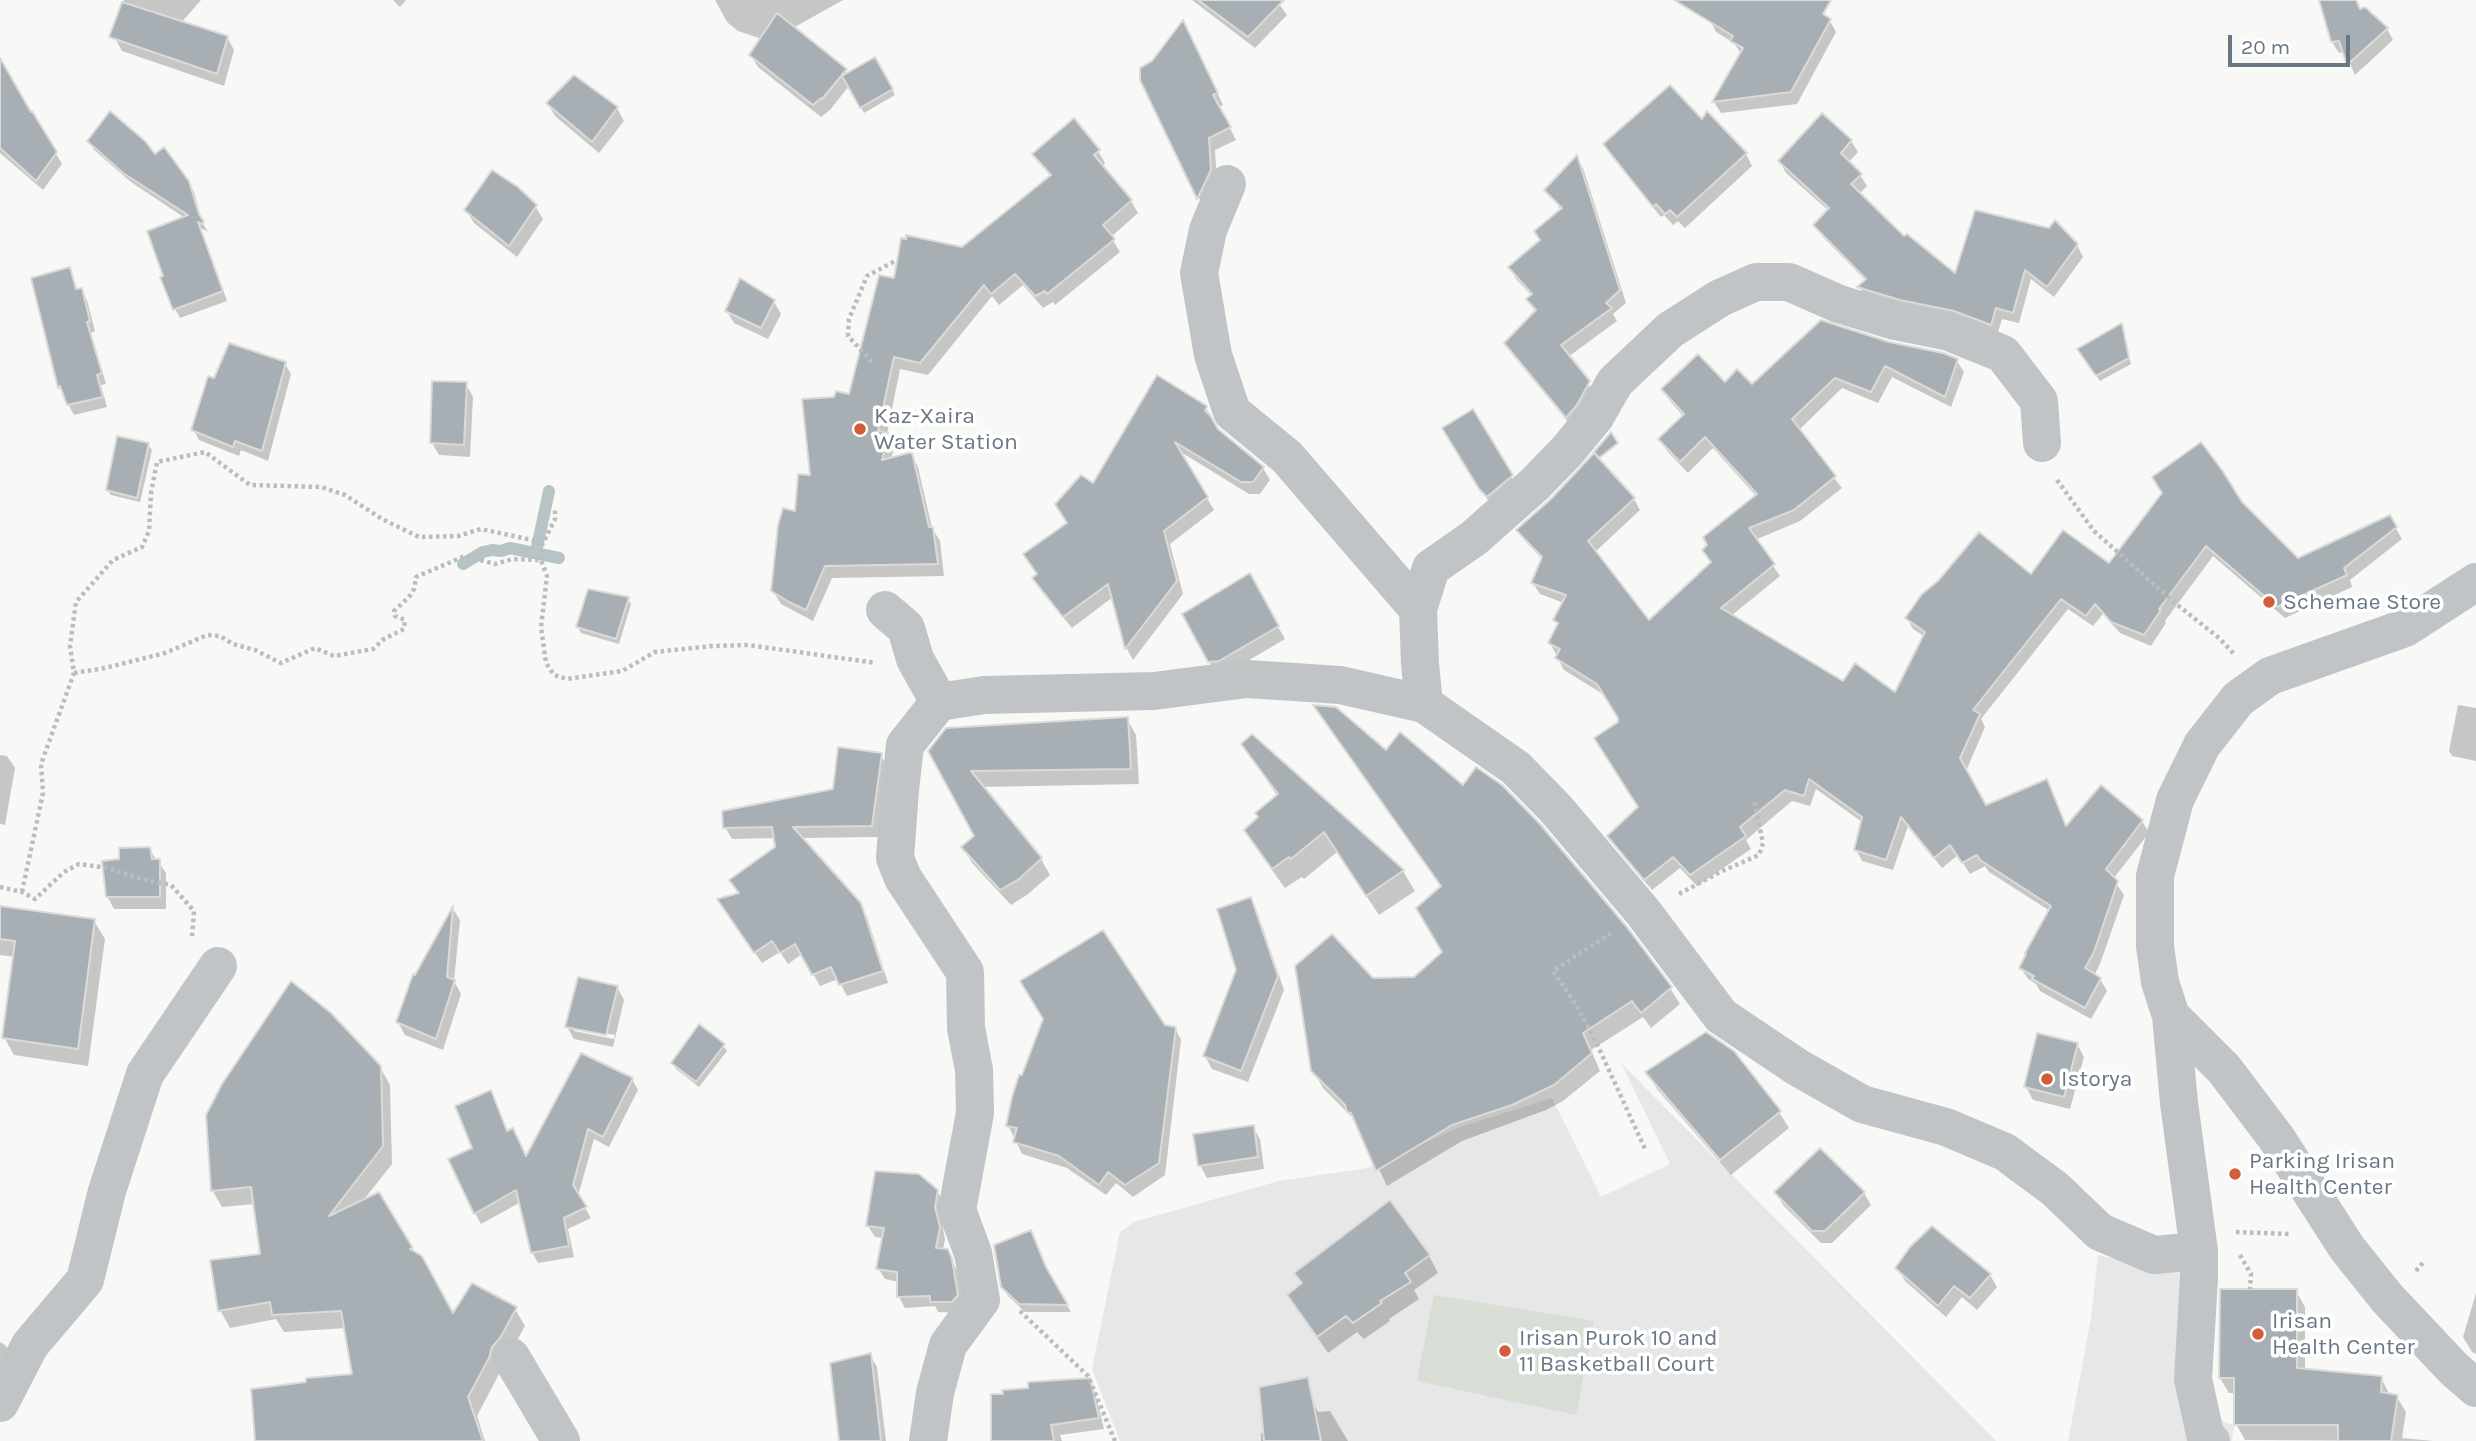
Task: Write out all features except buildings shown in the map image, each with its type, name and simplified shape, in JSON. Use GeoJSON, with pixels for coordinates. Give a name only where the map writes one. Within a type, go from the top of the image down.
{"type":"FeatureCollection","features":[{"type":"Feature","properties":{"kind":"street"},"geometry":{"type":"LineString","coordinates":[[1227,184],[1208,230],[1199,273],[1213,355],[1232,412],[1287,457],[1418,609]]}},
{"type":"Feature","properties":{"kind":"street"},"geometry":{"type":"LineString","coordinates":[[1424,704],[1418,609],[1431,568],[1474,538],[1535,484],[1595,417],[1615,382],[1670,330],[1720,299],[1756,282],[1789,282],[1839,304],[1949,332],[2003,354],[2039,401],[2042,443]]}},
{"type":"Feature","properties":{"kind":"street"},"geometry":{"type":"LineString","coordinates":[[2211,1441],[2205,1434],[2193,1379],[2199,1278],[2213,1241],[2179,1103],[2172,1016],[2160,982],[2155,946],[2155,876],[2175,800],[2202,745],[2238,699],[2270,676],[2405,628],[2476,582]]}},
{"type":"Feature","properties":{"kind":"street"},"geometry":{"type":"LineString","coordinates":[[885,610],[906,628],[915,659],[939,702]]}},
{"type":"Feature","properties":{"kind":"street"},"geometry":{"type":"LineString","coordinates":[[928,1441],[935,1392],[948,1345],[981,1300],[973,1253],[957,1210],[975,1113],[974,1070],[966,1028],[965,972],[903,878],[895,858],[905,745],[939,702],[984,695],[1154,691],[1247,679],[1340,685],[1424,704],[1516,768],[1556,809],[1643,912],[1721,1016],[1797,1067],[1862,1104],[1946,1127],[2005,1152],[2055,1189],[2100,1232],[2154,1255],[2213,1241]]}},
{"type":"Feature","properties":{"kind":"street"},"geometry":{"type":"LineString","coordinates":[[0,1403],[30,1345],[85,1280],[107,1191],[145,1074],[218,966]]}},
{"type":"Feature","properties":{"kind":"street"},"geometry":{"type":"LineString","coordinates":[[2172,1016],[2224,1069],[2277,1139],[2347,1248],[2387,1298],[2476,1388]]}},
{"type":"Feature","properties":{"kind":"street"},"geometry":{"type":"LineString","coordinates":[[511,1357],[561,1441]]}},
{"type":"Feature","properties":{"kind":"path"},"geometry":{"type":"LineString","coordinates":[[872,362],[848,336],[849,319],[867,276],[895,261]]}},
{"type":"Feature","properties":{"kind":"path"},"geometry":{"type":"LineString","coordinates":[[2042,443],[2054,474],[2094,531],[2219,638],[2238,658]]}},
{"type":"Feature","properties":{"kind":"path"},"geometry":{"type":"LineString","coordinates":[[22,892],[43,793],[41,764],[74,673],[71,634],[76,602],[113,560],[142,547],[149,531],[151,493],[157,462],[205,452],[250,485],[321,487],[345,495],[418,537],[458,536],[481,529],[532,540],[541,552],[547,576],[541,627],[547,663],[554,675],[567,679],[622,671],[655,652],[689,647],[748,645],[872,664],[915,659]]}},
{"type":"Feature","properties":{"kind":"path"},"geometry":{"type":"LineString","coordinates":[[74,673],[165,653],[207,635],[220,636],[281,663],[316,648],[334,656],[373,649],[384,639],[404,629],[404,620],[395,616],[394,611],[409,597],[416,577],[465,556],[495,564],[513,559],[536,558],[555,519],[555,507]]}},
{"type":"Feature","properties":{"kind":"path"},"geometry":{"type":"LineString","coordinates":[[1720,872],[1759,855],[1763,843],[1754,800]]}},
{"type":"Feature","properties":{"kind":"path"},"geometry":{"type":"LineString","coordinates":[[0,887],[22,892],[35,899],[64,872],[79,864],[107,868],[171,885],[194,911],[192,939],[218,966]]}},
{"type":"Feature","properties":{"kind":"path"},"geometry":{"type":"LineString","coordinates":[[1643,912],[1553,971],[1598,1044],[1646,1151]]}},
{"type":"Feature","properties":{"kind":"path"},"geometry":{"type":"LineString","coordinates":[[2213,1241],[2291,1234]]}},
{"type":"Feature","properties":{"kind":"path"},"geometry":{"type":"LineString","coordinates":[[2250,1289],[2251,1274]]}},
{"type":"Feature","properties":{"kind":"path"},"geometry":{"type":"LineString","coordinates":[[1011,1303],[1088,1376],[1115,1441]]}},
{"type":"Feature","properties":{"kind":"shaded area"},"geometry":{"type":"Polygon","coordinates":[[[1621,1063],[1996,1441],[1120,1441],[1092,1369],[1120,1232],[1134,1222],[1279,1181],[1368,1168],[1460,1127],[1552,1098],[1601,1197],[1670,1164],[1621,1063]]]}},
{"type":"Feature","properties":{"kind":"shaded area"},"geometry":{"type":"Polygon","coordinates":[[[2098,1255],[2184,1274],[2211,1395],[2223,1422],[2234,1425],[2232,1441],[2068,1441],[2091,1318],[2098,1255]]]}},
{"type":"Feature","properties":{"kind":"shaded area","name":"Irisan Purok 10 and 11 Basketball Court"},"geometry":{"type":"Polygon","coordinates":[[[1434,1295],[1594,1321],[1576,1415],[1417,1381],[1434,1295]]]}},
{"type":"Feature","properties":{"kind":"waterway"},"geometry":{"type":"LineString","coordinates":[[536,552],[549,491]]}},
{"type":"Feature","properties":{"kind":"waterway"},"geometry":{"type":"LineString","coordinates":[[463,564],[483,552],[510,548],[559,558]]}},
{"type":"Feature","properties":{"kind":"place","name":"Kaz-Xaira Water Station"},"geometry":{"type":"Point","coordinates":[860,429]}},
{"type":"Feature","properties":{"kind":"place","name":"Schemae Store"},"geometry":{"type":"Point","coordinates":[2269,602]}},
{"type":"Feature","properties":{"kind":"place","name":"Istorya"},"geometry":{"type":"Point","coordinates":[2047,1079]}},
{"type":"Feature","properties":{"kind":"place","name":"Parking Irisan Health Center"},"geometry":{"type":"Point","coordinates":[2235,1174]}},
{"type":"Feature","properties":{"kind":"place","name":"Irisan Health Center"},"geometry":{"type":"Point","coordinates":[2258,1334]}},
{"type":"Feature","properties":{"kind":"place","name":"Irisan Purok 10 and 11 Basketball Court"},"geometry":{"type":"Point","coordinates":[1505,1351]}}]}
